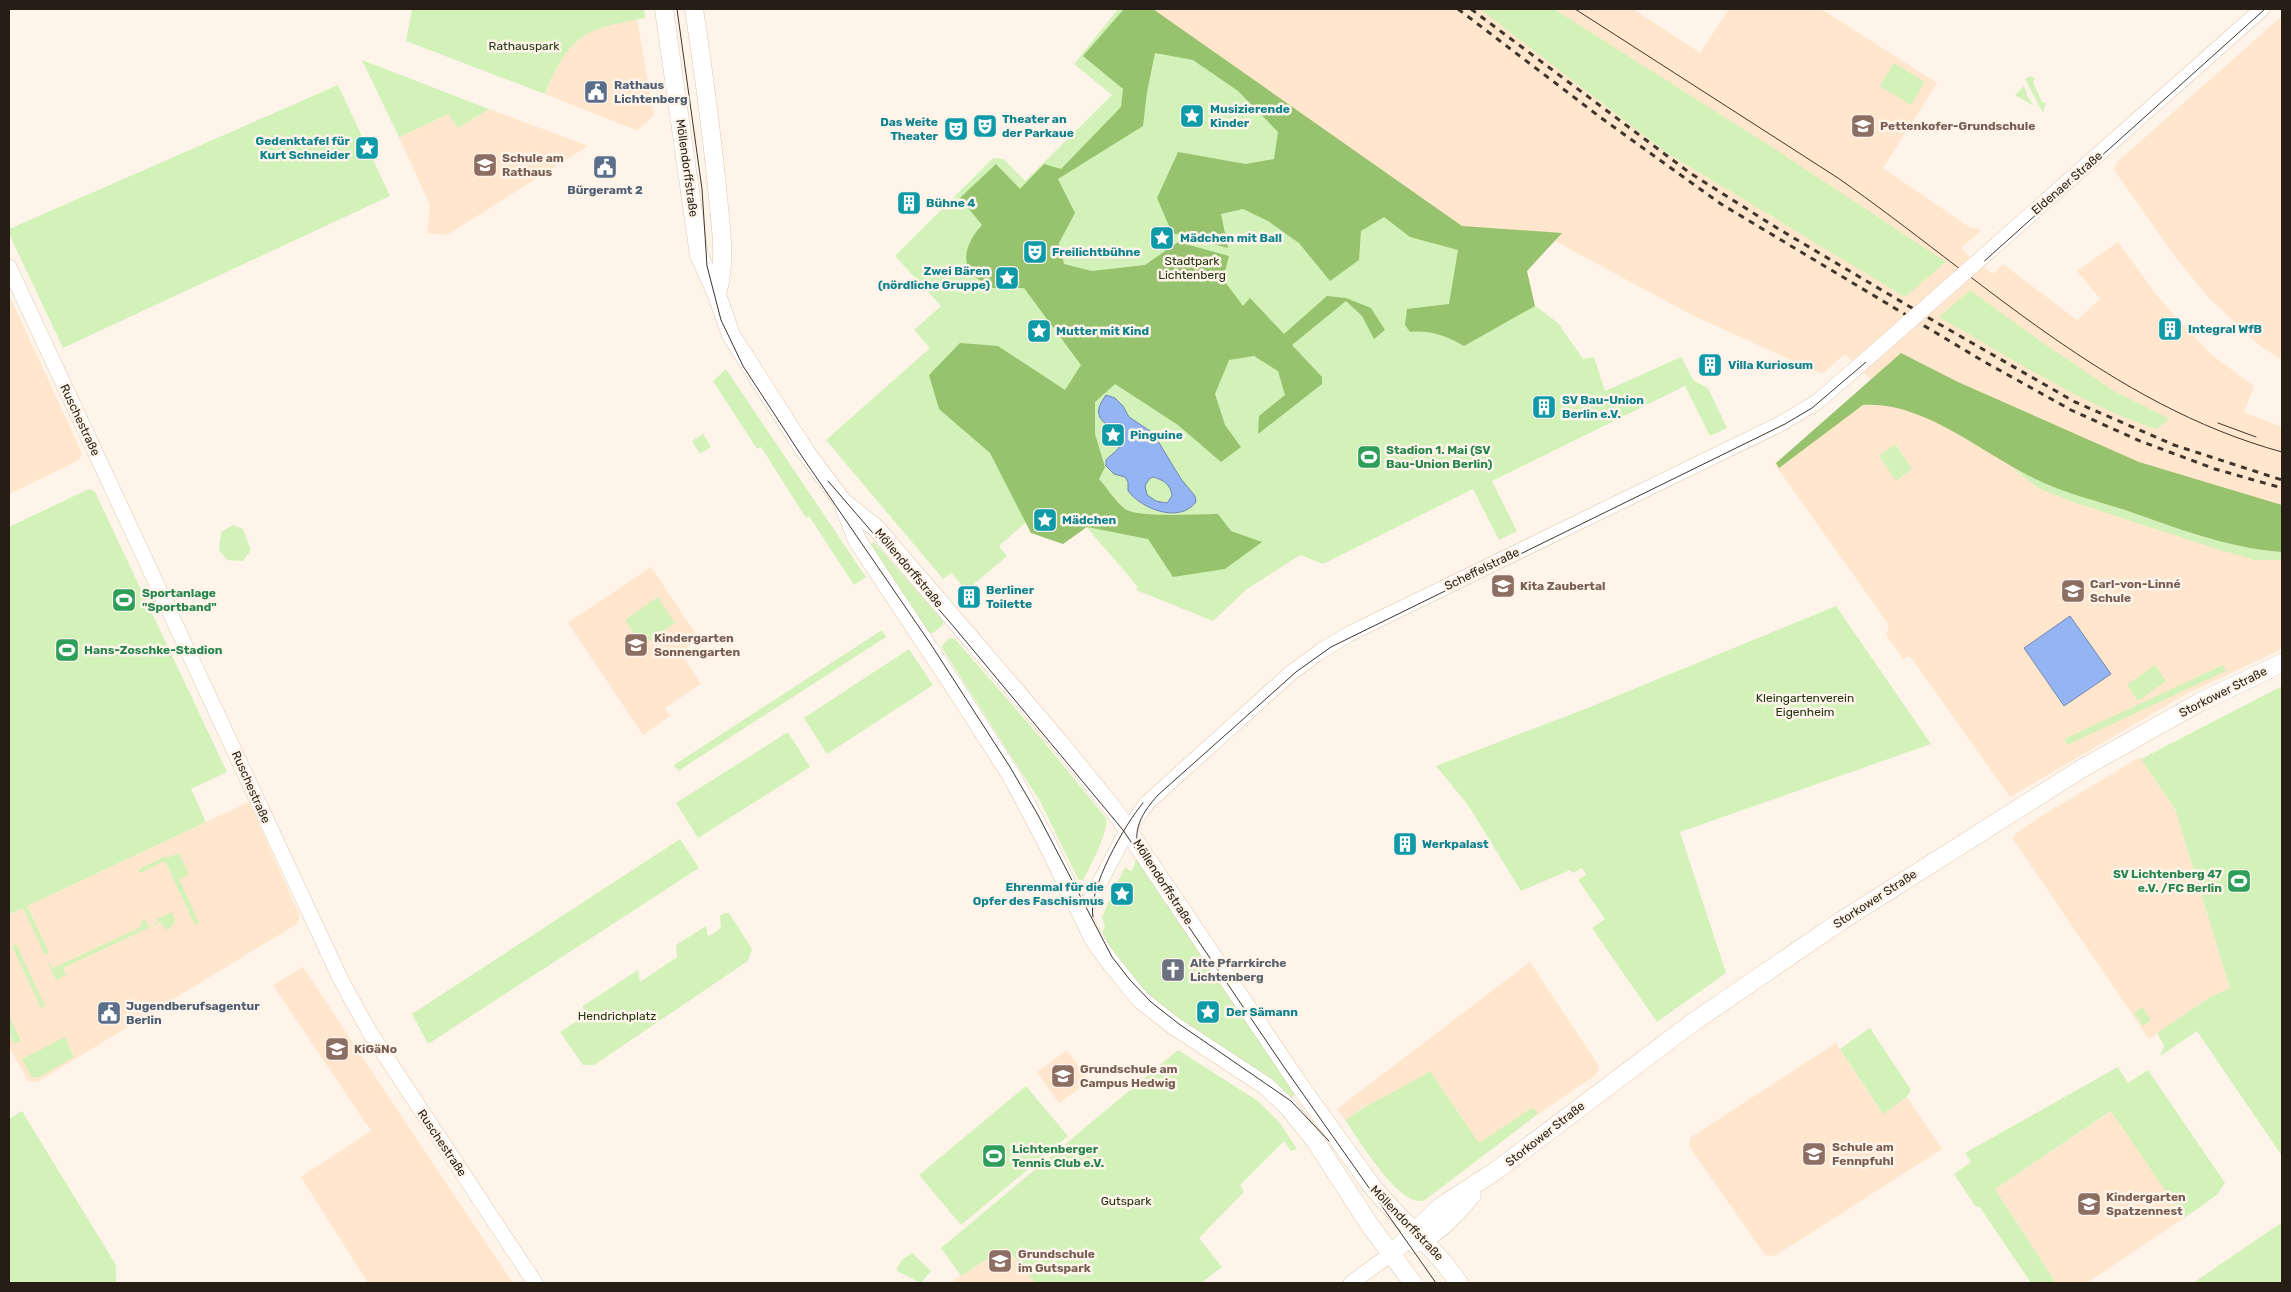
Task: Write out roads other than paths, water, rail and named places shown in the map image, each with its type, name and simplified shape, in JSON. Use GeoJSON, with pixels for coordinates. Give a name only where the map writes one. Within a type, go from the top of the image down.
{"type":"FeatureCollection","features":[{"type":"Feature","properties":{"kind":"main road","name":"Möllendorffstraße"},"geometry":{"type":"LineString","coordinates":[[664,9],[700,255],[717,294],[730,335],[805,451],[842,501],[876,528],[1059,742],[1128,829],[1302,1089],[1382,1198],[1442,1258],[1459,1283]]}},
{"type":"Feature","properties":{"kind":"main road","name":"Möllendorffstraße"},"geometry":{"type":"LineString","coordinates":[[694,9],[712,135],[720,222],[722,257],[717,294]]}},
{"type":"Feature","properties":{"kind":"main road","name":"Möllendorffstraße"},"geometry":{"type":"LineString","coordinates":[[842,501],[857,540],[1011,775],[1045,839],[1082,916],[1107,958],[1140,998],[1173,1025],[1266,1086],[1288,1106],[1316,1142],[1369,1224],[1413,1283]]}},
{"type":"Feature","properties":{"kind":"main road","name":"Storkower Straße"},"geometry":{"type":"LineString","coordinates":[[1391,1254],[1419,1236],[1440,1207],[1492,1174],[1692,1023],[1897,883],[2081,769],[2200,702],[2282,663]]}},
{"type":"Feature","properties":{"kind":"street","name":"Eldenaer Straße"},"geometry":{"type":"LineString","coordinates":[[1870,356],[2262,9]]}},
{"type":"Feature","properties":{"kind":"street","name":"Ruschestraße"},"geometry":{"type":"LineString","coordinates":[[9,267],[341,980],[369,1031],[535,1283]]}},
{"type":"Feature","properties":{"kind":"street","name":"Scheffelstraße"},"geometry":{"type":"LineString","coordinates":[[1082,916],[1128,829],[1157,792],[1280,682],[1335,642],[1780,424],[1816,402],[1870,356]]}},
{"type":"Feature","properties":{"kind":"street"},"geometry":{"type":"LineString","coordinates":[[1351,1283],[1391,1254]]}},
{"type":"Feature","properties":{"kind":"water"},"geometry":{"type":"Polygon","coordinates":[[[1106,395],[1115,398],[1123,406],[1129,417],[1153,433],[1181,479],[1195,496],[1196,502],[1189,509],[1171,513],[1151,508],[1134,498],[1128,491],[1128,482],[1125,477],[1114,474],[1106,466],[1106,460],[1119,447],[1121,438],[1118,433],[1102,420],[1099,414],[1100,406],[1106,395]],[[1157,478],[1149,479],[1145,486],[1147,495],[1156,501],[1167,503],[1172,496],[1170,489],[1164,481],[1157,478]]]}},
{"type":"Feature","properties":{"kind":"water"},"geometry":{"type":"Polygon","coordinates":[[[2070,616],[2111,674],[2064,706],[2024,648],[2070,616]]]}},
{"type":"Feature","properties":{"kind":"tram line"},"geometry":{"type":"LineString","coordinates":[[677,9],[702,189],[707,266],[721,320],[743,366],[801,455],[930,643],[1010,767],[1038,815],[1112,957],[1151,1002],[1179,1024],[1291,1101],[1329,1141]]}},
{"type":"Feature","properties":{"kind":"tram line"},"geometry":{"type":"LineString","coordinates":[[1575,9],[1838,178],[2049,335],[2104,371],[2160,403],[2219,431],[2282,452]]}},
{"type":"Feature","properties":{"kind":"tram line"},"geometry":{"type":"LineString","coordinates":[[1436,1283],[1284,1067],[1140,855],[1137,838],[1138,830],[1147,808],[1158,795],[1296,672],[1331,647],[1785,424],[1812,408],[1980,265],[2265,9]]}},
{"type":"Feature","properties":{"kind":"tram line"},"geometry":{"type":"LineString","coordinates":[[2218,423],[2256,437]]}},
{"type":"Feature","properties":{"kind":"tram line"},"geometry":{"type":"LineString","coordinates":[[828,481],[954,627],[1123,830],[1137,851]]}},
{"type":"Feature","properties":{"kind":"tram line"},"geometry":{"type":"LineString","coordinates":[[1093,917],[1093,905],[1101,875],[1118,841],[1143,803]]}},
{"type":"Feature","properties":{"kind":"railway"},"geometry":{"type":"LineString","coordinates":[[1458,9],[1600,117],[1721,204],[1983,361],[2071,410],[2140,441],[2215,469],[2282,488]]}},
{"type":"Feature","properties":{"kind":"railway"},"geometry":{"type":"LineString","coordinates":[[1471,9],[1690,173],[1777,228],[1939,324],[2075,402],[2174,445],[2282,480]]}},
{"type":"Feature","properties":{"kind":"place","name":"Rathaus Lichtenberg"},"geometry":{"type":"Point","coordinates":[596,92]}},
{"type":"Feature","properties":{"kind":"place","name":"Musizierende Kinder"},"geometry":{"type":"Point","coordinates":[1192,116]}},
{"type":"Feature","properties":{"kind":"place","name":"Theater an der Parkaue"},"geometry":{"type":"Point","coordinates":[985,126]}},
{"type":"Feature","properties":{"kind":"place","name":"Pettenkofer-Grundschule"},"geometry":{"type":"Point","coordinates":[1863,126]}},
{"type":"Feature","properties":{"kind":"place","name":"Das Weite Theater"},"geometry":{"type":"Point","coordinates":[956,129]}},
{"type":"Feature","properties":{"kind":"place","name":"Gedenktafel für Kurt Schneider"},"geometry":{"type":"Point","coordinates":[367,148]}},
{"type":"Feature","properties":{"kind":"place","name":"Schule am Rathaus"},"geometry":{"type":"Point","coordinates":[485,165]}},
{"type":"Feature","properties":{"kind":"place","name":"Bürgeramt 2"},"geometry":{"type":"Point","coordinates":[605,167]}},
{"type":"Feature","properties":{"kind":"place","name":"Bühne 4"},"geometry":{"type":"Point","coordinates":[909,203]}},
{"type":"Feature","properties":{"kind":"place","name":"Mädchen mit Ball"},"geometry":{"type":"Point","coordinates":[1162,238]}},
{"type":"Feature","properties":{"kind":"place","name":"Freilichtbühne"},"geometry":{"type":"Point","coordinates":[1035,252]}},
{"type":"Feature","properties":{"kind":"place","name":"Zwei Bären (nördliche Gruppe)"},"geometry":{"type":"Point","coordinates":[1007,278]}},
{"type":"Feature","properties":{"kind":"place","name":"Integral WfB"},"geometry":{"type":"Point","coordinates":[2170,329]}},
{"type":"Feature","properties":{"kind":"place","name":"Mutter mit Kind"},"geometry":{"type":"Point","coordinates":[1039,331]}},
{"type":"Feature","properties":{"kind":"place","name":"Villa Kuriosum"},"geometry":{"type":"Point","coordinates":[1710,365]}},
{"type":"Feature","properties":{"kind":"place","name":"SV Bau-Union Berlin e.V."},"geometry":{"type":"Point","coordinates":[1544,407]}},
{"type":"Feature","properties":{"kind":"place","name":"Pinguine"},"geometry":{"type":"Point","coordinates":[1113,435]}},
{"type":"Feature","properties":{"kind":"place","name":"Stadion 1. Mai (SV Bau-Union Berlin)"},"geometry":{"type":"Point","coordinates":[1369,457]}},
{"type":"Feature","properties":{"kind":"place","name":"Mädchen"},"geometry":{"type":"Point","coordinates":[1045,520]}},
{"type":"Feature","properties":{"kind":"place","name":"Kita Zaubertal"},"geometry":{"type":"Point","coordinates":[1503,586]}},
{"type":"Feature","properties":{"kind":"place","name":"Carl-von-Linné Schule"},"geometry":{"type":"Point","coordinates":[2073,591]}},
{"type":"Feature","properties":{"kind":"place","name":"Berliner Toilette"},"geometry":{"type":"Point","coordinates":[969,597]}},
{"type":"Feature","properties":{"kind":"place","name":"Sportanlage \"Sportband\""},"geometry":{"type":"Point","coordinates":[124,600]}},
{"type":"Feature","properties":{"kind":"place","name":"Kindergarten Sonnengarten"},"geometry":{"type":"Point","coordinates":[636,645]}},
{"type":"Feature","properties":{"kind":"place","name":"Hans-Zoschke-Stadion"},"geometry":{"type":"Point","coordinates":[67,650]}},
{"type":"Feature","properties":{"kind":"place","name":"Werkpalast"},"geometry":{"type":"Point","coordinates":[1405,844]}},
{"type":"Feature","properties":{"kind":"place","name":"SV Lichtenberg 47 e.V. /FC Berlin"},"geometry":{"type":"Point","coordinates":[2239,881]}},
{"type":"Feature","properties":{"kind":"place","name":"Ehrenmal für die Opfer des Faschismus"},"geometry":{"type":"Point","coordinates":[1122,894]}},
{"type":"Feature","properties":{"kind":"place","name":"Alte Pfarrkirche Lichtenberg"},"geometry":{"type":"Point","coordinates":[1173,970]}},
{"type":"Feature","properties":{"kind":"place","name":"Der Sämann"},"geometry":{"type":"Point","coordinates":[1208,1012]}},
{"type":"Feature","properties":{"kind":"place","name":"Jugendberufsagentur Berlin"},"geometry":{"type":"Point","coordinates":[109,1013]}},
{"type":"Feature","properties":{"kind":"place","name":"KiGäNo"},"geometry":{"type":"Point","coordinates":[337,1049]}},
{"type":"Feature","properties":{"kind":"place","name":"Grundschule am Campus Hedwig"},"geometry":{"type":"Point","coordinates":[1063,1076]}},
{"type":"Feature","properties":{"kind":"place","name":"Schule am Fennpfuhl"},"geometry":{"type":"Point","coordinates":[1814,1154]}},
{"type":"Feature","properties":{"kind":"place","name":"Lichtenberger Tennis Club e.V."},"geometry":{"type":"Point","coordinates":[994,1156]}},
{"type":"Feature","properties":{"kind":"place","name":"Kindergarten Spatzennest"},"geometry":{"type":"Point","coordinates":[2089,1204]}},
{"type":"Feature","properties":{"kind":"place","name":"Grundschule im Gutspark"},"geometry":{"type":"Point","coordinates":[1000,1261]}},
{"type":"Feature","properties":{"kind":"park label","name":"Rathauspark"},"geometry":{"type":"Point","coordinates":[524,46]}},
{"type":"Feature","properties":{"kind":"park label","name":"Stadtpark Lichtenberg"},"geometry":{"type":"Point","coordinates":[1192,268]}},
{"type":"Feature","properties":{"kind":"park label","name":"Kleingartenverein Eigenheim"},"geometry":{"type":"Point","coordinates":[1805,705]}},
{"type":"Feature","properties":{"kind":"park label","name":"Hendrichplatz"},"geometry":{"type":"Point","coordinates":[617,1016]}},
{"type":"Feature","properties":{"kind":"park label","name":"Gutspark"},"geometry":{"type":"Point","coordinates":[1126,1201]}}]}
